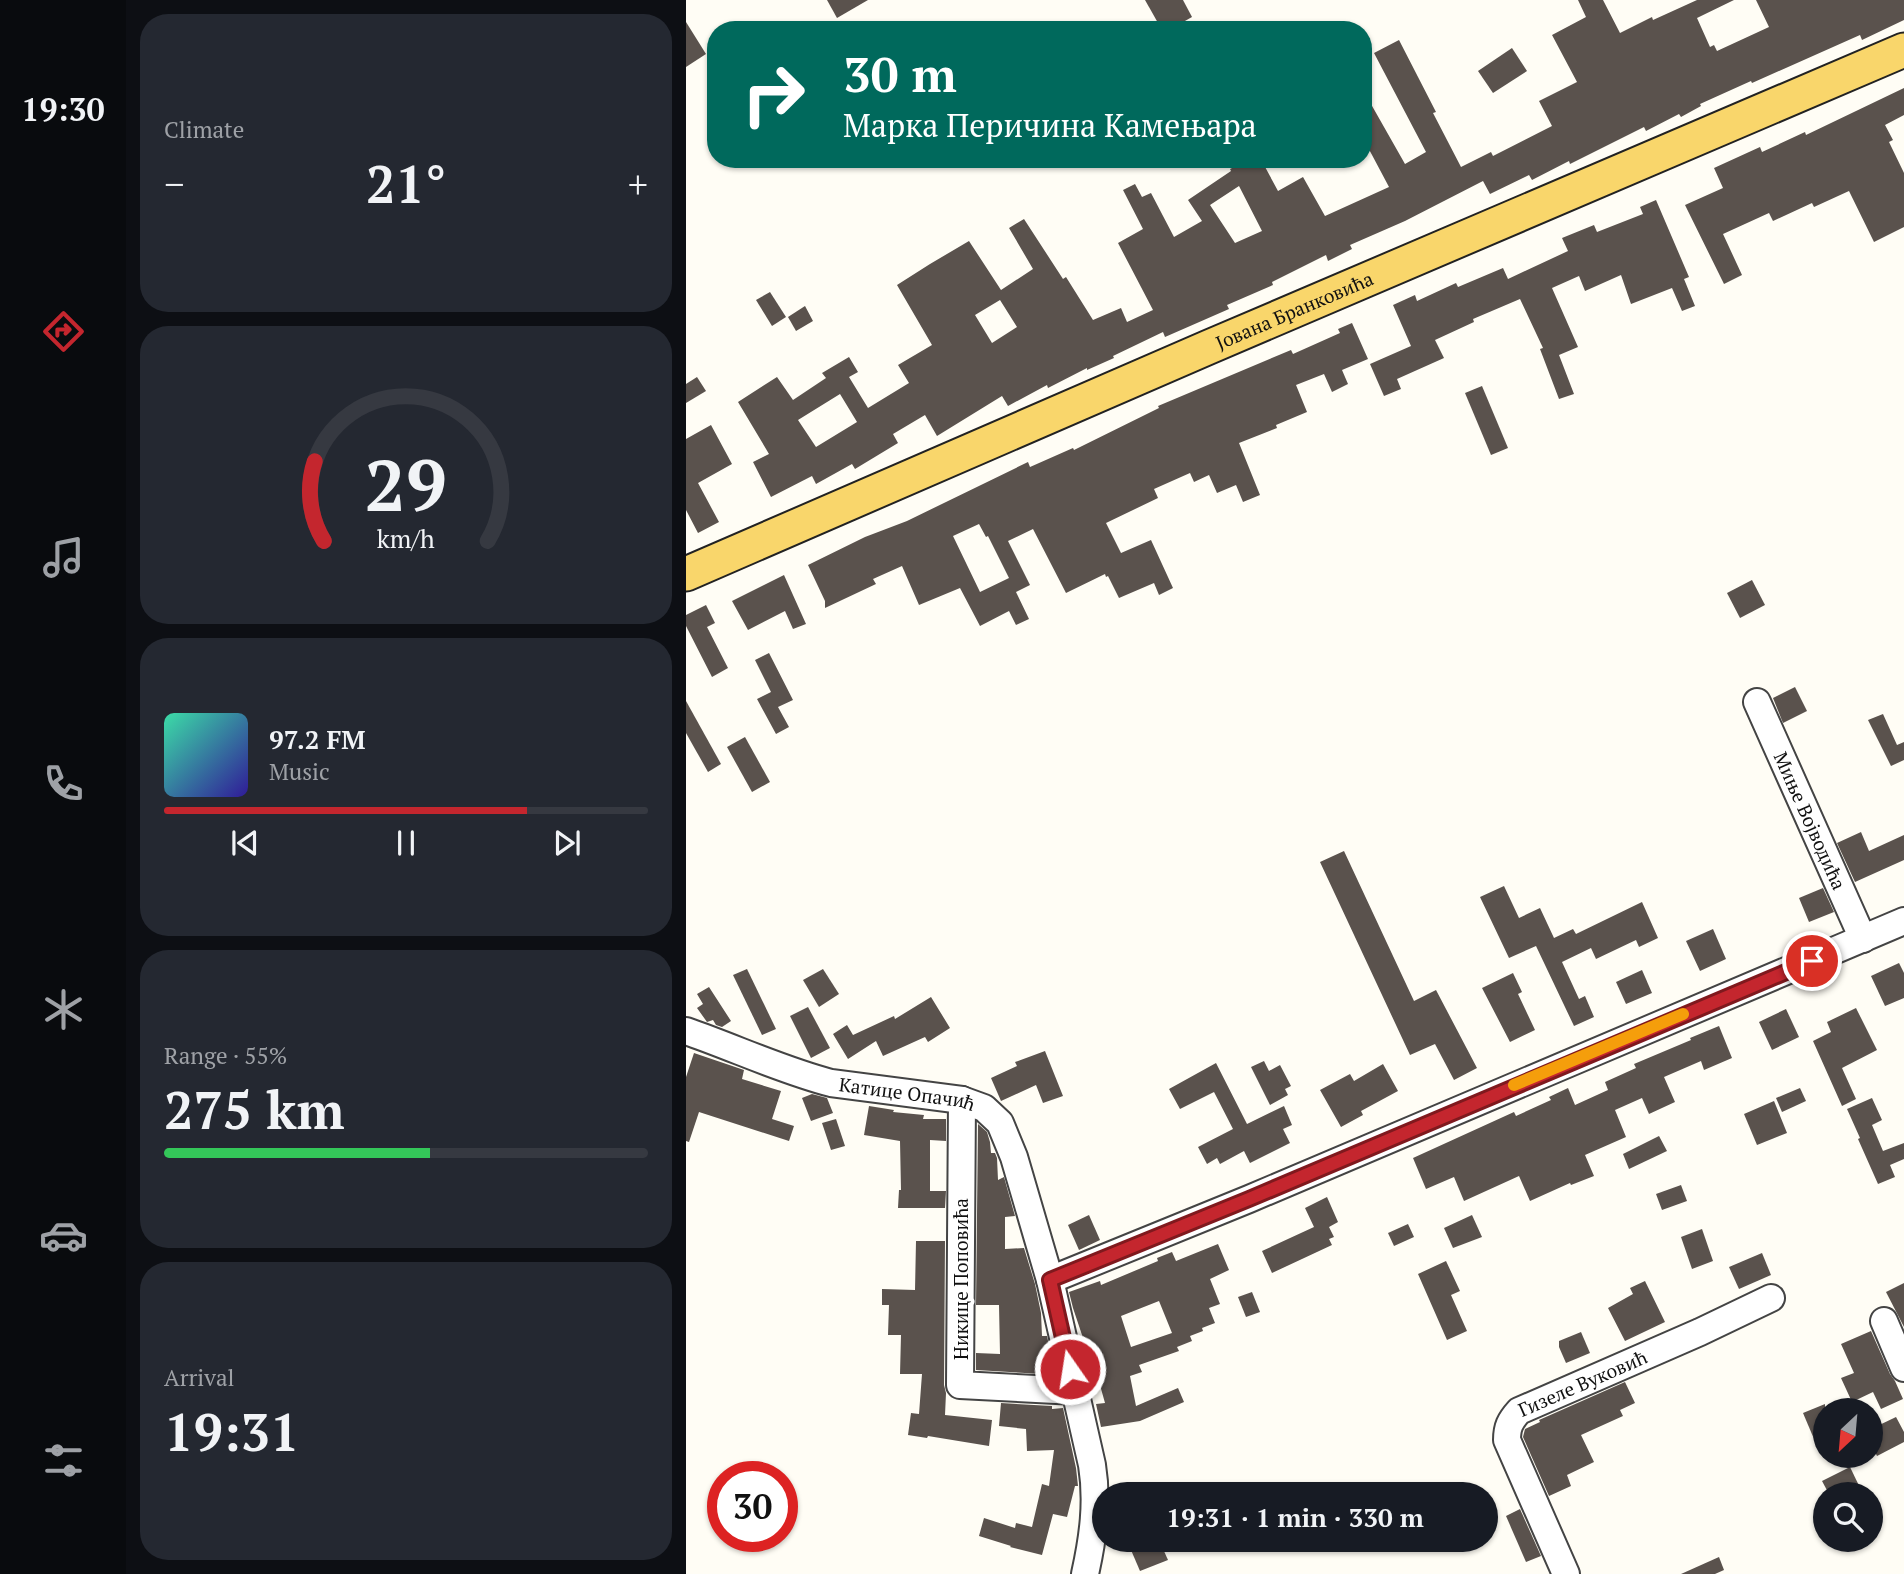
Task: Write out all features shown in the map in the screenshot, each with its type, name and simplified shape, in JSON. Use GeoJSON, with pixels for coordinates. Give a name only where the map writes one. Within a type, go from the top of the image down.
{"type":"FeatureCollection","features":[{"type":"Feature","properties":{"kind":"main road","name":"Јована Бранковића"},"geometry":{"type":"LineString","coordinates":[[686,573],[1904,50]]}},
{"type":"Feature","properties":{"kind":"street","name":"Миње Војводића"},"geometry":{"type":"LineString","coordinates":[[1757,702],[1863,939]]}},
{"type":"Feature","properties":{"kind":"street"},"geometry":{"type":"LineString","coordinates":[[1050,1280],[1249,1199],[1904,921]]}},
{"type":"Feature","properties":{"kind":"street","name":"Катице Опачић"},"geometry":{"type":"LineString","coordinates":[[686,1031],[811,1078],[962,1100],[984,1108],[993,1115],[1004,1131],[1014,1157],[1050,1280],[1095,1483],[1094,1524],[1085,1574]]}},
{"type":"Feature","properties":{"kind":"street","name":"Никице Поповића"},"geometry":{"type":"LineString","coordinates":[[962,1100],[960,1385],[1076,1391]]}},
{"type":"Feature","properties":{"kind":"street","name":"Гизеле Вуковић"},"geometry":{"type":"LineString","coordinates":[[1566,1574],[1507,1440],[1511,1420],[1519,1411],[1771,1298]]}},
{"type":"Feature","properties":{"kind":"street"},"geometry":{"type":"LineString","coordinates":[[1884,1321],[1904,1368]]}},
{"type":"Feature","properties":{"kind":"building"},"geometry":{"type":"Polygon","coordinates":[[[827,0],[868,0],[837,18],[827,0]]]}},
{"type":"Feature","properties":{"kind":"building"},"geometry":{"type":"Polygon","coordinates":[[[1145,0],[1183,0],[1192,17],[1185,21],[1157,21],[1145,0]]]}},
{"type":"Feature","properties":{"kind":"building"},"geometry":{"type":"Polygon","coordinates":[[[1578,0],[1603,0],[1620,33],[1652,17],[1653,20],[1697,0],[1734,0],[1697,18],[1710,47],[1714,45],[1717,51],[1769,27],[1756,0],[1904,0],[1904,20],[1862,40],[1860,35],[1752,83],[1751,81],[1700,104],[1701,106],[1681,117],[1679,114],[1646,131],[1644,127],[1532,180],[1529,175],[1490,194],[1483,181],[1405,221],[1350,245],[1352,249],[1328,261],[1326,255],[1272,282],[1273,285],[1227,305],[1229,309],[1165,337],[1163,332],[1113,356],[1114,358],[1048,388],[1047,385],[1008,406],[1002,396],[937,436],[925,415],[893,434],[898,443],[855,469],[852,464],[816,484],[812,476],[771,497],[753,462],[769,454],[738,402],[777,377],[793,400],[826,378],[822,373],[849,357],[858,372],[849,377],[868,408],[909,383],[898,365],[932,345],[897,285],[930,264],[969,241],[1001,290],[1033,269],[1009,228],[1024,219],[1093,320],[1121,308],[1127,322],[1153,310],[1118,243],[1143,229],[1123,190],[1135,184],[1142,197],[1151,193],[1174,237],[1202,221],[1188,200],[1232,168],[1266,168],[1278,191],[1303,177],[1325,216],[1389,187],[1372,155],[1372,106],[1405,164],[1426,152],[1374,53],[1399,40],[1461,167],[1491,152],[1493,156],[1552,126],[1539,101],[1577,82],[1552,35],[1586,17],[1578,0]],[[1239,186],[1210,205],[1235,243],[1262,231],[1239,186]],[[1000,300],[975,315],[992,343],[1017,327],[1000,300]],[[840,394],[798,420],[816,447],[857,422],[840,394]]]}},
{"type":"Feature","properties":{"kind":"building"},"geometry":{"type":"Polygon","coordinates":[[[686,22],[706,54],[686,67],[686,22]]]}},
{"type":"Feature","properties":{"kind":"building"},"geometry":{"type":"Polygon","coordinates":[[[1512,48],[1527,71],[1493,93],[1478,71],[1512,48]]]}},
{"type":"Feature","properties":{"kind":"building"},"geometry":{"type":"Polygon","coordinates":[[[1904,88],[1904,115],[1885,125],[1893,140],[1889,142],[1904,173],[1904,227],[1874,242],[1849,191],[1814,207],[1812,203],[1773,221],[1769,213],[1723,234],[1742,275],[1724,284],[1685,205],[1723,188],[1714,168],[1760,147],[1762,152],[1805,132],[1806,135],[1904,88]]]}},
{"type":"Feature","properties":{"kind":"building"},"geometry":{"type":"Polygon","coordinates":[[[1656,200],[1689,277],[1684,279],[1695,306],[1682,311],[1672,288],[1631,304],[1621,275],[1585,291],[1579,276],[1552,288],[1578,347],[1559,355],[1574,394],[1559,399],[1540,349],[1543,348],[1520,299],[1473,319],[1474,322],[1435,340],[1444,358],[1397,379],[1401,389],[1384,396],[1370,364],[1411,346],[1393,305],[1415,295],[1417,301],[1456,283],[1458,287],[1503,268],[1508,279],[1568,251],[1562,238],[1594,225],[1597,232],[1643,214],[1640,207],[1656,200]]]}},
{"type":"Feature","properties":{"kind":"building"},"geometry":{"type":"Polygon","coordinates":[[[770,292],[786,317],[772,326],[756,300],[770,292]]]}},
{"type":"Feature","properties":{"kind":"building"},"geometry":{"type":"Polygon","coordinates":[[[805,306],[813,321],[796,331],[788,317],[805,306]]]}},
{"type":"Feature","properties":{"kind":"building"},"geometry":{"type":"Polygon","coordinates":[[[1352,323],[1368,359],[1342,370],[1348,384],[1332,392],[1324,374],[1296,385],[1307,412],[1276,425],[1277,428],[1239,443],[1260,495],[1243,502],[1236,485],[1217,493],[1209,475],[1194,482],[1190,473],[1154,489],[1158,498],[1106,523],[1121,553],[1151,540],[1173,588],[1159,595],[1154,583],[1119,598],[1105,574],[1066,593],[1033,529],[1008,541],[1030,585],[1016,592],[1029,619],[1016,625],[1009,611],[980,626],[960,588],[919,605],[902,566],[873,579],[876,584],[825,608],[825,601],[808,565],[865,537],[907,521],[1028,462],[1030,467],[1073,448],[1074,450],[1159,408],[1158,406],[1291,350],[1293,354],[1340,333],[1338,329],[1352,323]],[[979,524],[953,536],[980,592],[1009,578],[988,536],[986,537],[979,524]]]}},
{"type":"Feature","properties":{"kind":"building"},"geometry":{"type":"Polygon","coordinates":[[[697,377],[706,391],[686,403],[686,384],[697,377]]]}},
{"type":"Feature","properties":{"kind":"building"},"geometry":{"type":"Polygon","coordinates":[[[1482,386],[1508,448],[1491,455],[1465,393],[1482,386]]]}},
{"type":"Feature","properties":{"kind":"building"},"geometry":{"type":"Polygon","coordinates":[[[711,425],[732,464],[698,483],[719,522],[698,533],[686,510],[686,439],[711,425]]]}},
{"type":"Feature","properties":{"kind":"building"},"geometry":{"type":"Polygon","coordinates":[[[784,575],[806,624],[793,629],[785,611],[748,630],[732,601],[784,575]]]}},
{"type":"Feature","properties":{"kind":"building"},"geometry":{"type":"Polygon","coordinates":[[[1752,580],[1765,605],[1740,618],[1727,593],[1752,580]]]}},
{"type":"Feature","properties":{"kind":"building"},"geometry":{"type":"Polygon","coordinates":[[[706,605],[715,623],[707,627],[728,668],[712,677],[686,626],[686,615],[706,605]]]}},
{"type":"Feature","properties":{"kind":"building"},"geometry":{"type":"Polygon","coordinates":[[[769,653],[793,700],[778,707],[789,727],[776,734],[757,699],[771,692],[755,660],[769,653]]]}},
{"type":"Feature","properties":{"kind":"building"},"geometry":{"type":"Polygon","coordinates":[[[1795,687],[1807,711],[1783,723],[1773,698],[1795,687]]]}},
{"type":"Feature","properties":{"kind":"building"},"geometry":{"type":"Polygon","coordinates":[[[686,701],[721,764],[708,772],[686,733],[686,701]]]}},
{"type":"Feature","properties":{"kind":"building"},"geometry":{"type":"Polygon","coordinates":[[[1883,714],[1897,745],[1904,742],[1904,760],[1891,766],[1868,720],[1883,714]]]}},
{"type":"Feature","properties":{"kind":"building"},"geometry":{"type":"Polygon","coordinates":[[[745,737],[770,782],[752,792],[727,747],[745,737]]]}},
{"type":"Feature","properties":{"kind":"building"},"geometry":{"type":"Polygon","coordinates":[[[1861,832],[1869,851],[1904,835],[1904,860],[1855,882],[1837,843],[1861,832]]]}},
{"type":"Feature","properties":{"kind":"building"},"geometry":{"type":"Polygon","coordinates":[[[1344,851],[1414,1001],[1436,990],[1477,1068],[1454,1080],[1435,1044],[1410,1055],[1320,862],[1344,851]]]}},
{"type":"Feature","properties":{"kind":"building"},"geometry":{"type":"Polygon","coordinates":[[[1504,886],[1519,918],[1540,908],[1554,938],[1573,929],[1576,934],[1642,902],[1658,938],[1639,947],[1636,940],[1596,959],[1591,948],[1562,962],[1579,999],[1585,996],[1594,1017],[1574,1026],[1536,946],[1509,958],[1480,897],[1504,886]]]}},
{"type":"Feature","properties":{"kind":"building"},"geometry":{"type":"Polygon","coordinates":[[[1823,888],[1834,912],[1809,922],[1799,898],[1823,888]]]}},
{"type":"Feature","properties":{"kind":"building"},"geometry":{"type":"Polygon","coordinates":[[[1713,929],[1726,959],[1700,971],[1686,941],[1713,929]]]}},
{"type":"Feature","properties":{"kind":"building"},"geometry":{"type":"Polygon","coordinates":[[[1899,963],[1904,973],[1904,998],[1885,1006],[1871,976],[1899,963]]]}},
{"type":"Feature","properties":{"kind":"building"},"geometry":{"type":"Polygon","coordinates":[[[747,969],[776,1029],[762,1035],[733,975],[747,969]]]}},
{"type":"Feature","properties":{"kind":"building"},"geometry":{"type":"Polygon","coordinates":[[[823,969],[839,994],[819,1007],[803,980],[823,969]]]}},
{"type":"Feature","properties":{"kind":"building"},"geometry":{"type":"Polygon","coordinates":[[[1642,970],[1652,993],[1626,1004],[1616,982],[1642,970]]]}},
{"type":"Feature","properties":{"kind":"building"},"geometry":{"type":"Polygon","coordinates":[[[1513,973],[1522,992],[1518,994],[1535,1030],[1510,1042],[1482,988],[1513,973]]]}},
{"type":"Feature","properties":{"kind":"building"},"geometry":{"type":"Polygon","coordinates":[[[709,987],[731,1021],[722,1027],[716,1025],[713,1020],[707,1022],[697,1008],[703,1004],[697,994],[709,987]]]}},
{"type":"Feature","properties":{"kind":"building"},"geometry":{"type":"Polygon","coordinates":[[[931,997],[950,1028],[928,1042],[925,1037],[883,1056],[876,1041],[848,1059],[833,1034],[847,1025],[853,1035],[894,1016],[895,1019],[931,997]]]}},
{"type":"Feature","properties":{"kind":"building"},"geometry":{"type":"Polygon","coordinates":[[[808,1007],[830,1048],[811,1058],[790,1016],[808,1007]]]}},
{"type":"Feature","properties":{"kind":"building"},"geometry":{"type":"Polygon","coordinates":[[[1856,1008],[1877,1050],[1842,1068],[1856,1099],[1842,1106],[1813,1041],[1831,1032],[1827,1022],[1856,1008]]]}},
{"type":"Feature","properties":{"kind":"building"},"geometry":{"type":"Polygon","coordinates":[[[1786,1009],[1799,1037],[1772,1050],[1759,1022],[1786,1009]]]}},
{"type":"Feature","properties":{"kind":"building"},"geometry":{"type":"Polygon","coordinates":[[[1719,1026],[1732,1058],[1704,1070],[1701,1061],[1664,1077],[1675,1102],[1649,1114],[1642,1098],[1615,1110],[1626,1137],[1585,1155],[1594,1176],[1571,1185],[1570,1183],[1530,1201],[1519,1176],[1464,1201],[1454,1177],[1426,1189],[1413,1158],[1514,1112],[1516,1116],[1551,1100],[1549,1097],[1568,1088],[1575,1105],[1608,1090],[1605,1082],[1636,1068],[1634,1064],[1719,1026]]]}},
{"type":"Feature","properties":{"kind":"building"},"geometry":{"type":"Polygon","coordinates":[[[1045,1051],[1063,1096],[1043,1103],[1036,1085],[1001,1101],[991,1078],[1017,1066],[1015,1062],[1045,1051]]]}},
{"type":"Feature","properties":{"kind":"building"},"geometry":{"type":"Polygon","coordinates":[[[694,1053],[744,1070],[742,1079],[781,1091],[772,1119],[794,1126],[789,1141],[699,1112],[689,1142],[686,1141],[686,1077],[694,1053]]]}},
{"type":"Feature","properties":{"kind":"building"},"geometry":{"type":"Polygon","coordinates":[[[1264,1061],[1269,1071],[1280,1065],[1291,1086],[1285,1089],[1288,1095],[1270,1105],[1251,1067],[1264,1061]]]}},
{"type":"Feature","properties":{"kind":"building"},"geometry":{"type":"Polygon","coordinates":[[[1216,1063],[1247,1124],[1284,1106],[1292,1125],[1283,1129],[1290,1143],[1250,1163],[1244,1151],[1220,1164],[1217,1158],[1207,1164],[1198,1147],[1233,1129],[1214,1092],[1180,1109],[1169,1089],[1216,1063]]]}},
{"type":"Feature","properties":{"kind":"building"},"geometry":{"type":"Polygon","coordinates":[[[1383,1064],[1398,1091],[1361,1111],[1363,1115],[1341,1127],[1320,1090],[1350,1074],[1354,1081],[1383,1064]]]}},
{"type":"Feature","properties":{"kind":"building"},"geometry":{"type":"Polygon","coordinates":[[[1800,1088],[1806,1101],[1782,1112],[1776,1098],[1800,1088]]]}},
{"type":"Feature","properties":{"kind":"building"},"geometry":{"type":"Polygon","coordinates":[[[812,1094],[827,1098],[833,1113],[811,1121],[802,1098],[812,1094]]]}},
{"type":"Feature","properties":{"kind":"building"},"geometry":{"type":"Polygon","coordinates":[[[1872,1098],[1882,1120],[1872,1125],[1883,1151],[1904,1143],[1904,1159],[1890,1165],[1895,1177],[1878,1184],[1847,1109],[1872,1098]]]}},
{"type":"Feature","properties":{"kind":"building"},"geometry":{"type":"Polygon","coordinates":[[[1774,1101],[1787,1133],[1757,1145],[1744,1114],[1774,1101]]]}},
{"type":"Feature","properties":{"kind":"building"},"geometry":{"type":"Polygon","coordinates":[[[869,1106],[924,1115],[923,1119],[946,1119],[946,1141],[930,1140],[930,1191],[946,1191],[945,1208],[898,1208],[901,1190],[900,1141],[864,1135],[869,1106]]]}},
{"type":"Feature","properties":{"kind":"building"},"geometry":{"type":"Polygon","coordinates":[[[836,1119],[845,1146],[831,1150],[822,1123],[836,1119]]]}},
{"type":"Feature","properties":{"kind":"building"},"geometry":{"type":"Polygon","coordinates":[[[978,1124],[987,1132],[991,1153],[995,1153],[997,1158],[998,1180],[1004,1177],[1015,1216],[1005,1217],[1005,1249],[1024,1248],[1035,1284],[1042,1336],[1047,1336],[1050,1351],[1043,1350],[1043,1374],[976,1370],[976,1353],[1000,1354],[999,1305],[976,1305],[978,1124]]]}},
{"type":"Feature","properties":{"kind":"building"},"geometry":{"type":"Polygon","coordinates":[[[1659,1136],[1667,1151],[1629,1169],[1623,1154],[1659,1136]]]}},
{"type":"Feature","properties":{"kind":"building"},"geometry":{"type":"Polygon","coordinates":[[[1681,1185],[1687,1201],[1662,1210],[1656,1194],[1681,1185]]]}},
{"type":"Feature","properties":{"kind":"building"},"geometry":{"type":"Polygon","coordinates":[[[1327,1197],[1338,1222],[1329,1227],[1334,1237],[1329,1239],[1332,1245],[1272,1273],[1262,1251],[1314,1227],[1305,1208],[1327,1197]]]}},
{"type":"Feature","properties":{"kind":"building"},"geometry":{"type":"Polygon","coordinates":[[[1089,1215],[1100,1240],[1079,1250],[1068,1225],[1089,1215]]]}},
{"type":"Feature","properties":{"kind":"building"},"geometry":{"type":"Polygon","coordinates":[[[1472,1215],[1482,1237],[1453,1248],[1444,1228],[1472,1215]]]}},
{"type":"Feature","properties":{"kind":"building"},"geometry":{"type":"Polygon","coordinates":[[[1408,1224],[1414,1237],[1394,1246],[1388,1233],[1408,1224]]]}},
{"type":"Feature","properties":{"kind":"building"},"geometry":{"type":"Polygon","coordinates":[[[1702,1229],[1713,1261],[1692,1269],[1681,1237],[1702,1229]]]}},
{"type":"Feature","properties":{"kind":"building"},"geometry":{"type":"Polygon","coordinates":[[[916,1241],[945,1241],[945,1415],[992,1420],[989,1446],[908,1435],[911,1413],[919,1414],[922,1374],[900,1374],[901,1335],[888,1335],[889,1305],[882,1305],[882,1289],[915,1290],[916,1241]]]}},
{"type":"Feature","properties":{"kind":"building"},"geometry":{"type":"Polygon","coordinates":[[[1218,1244],[1229,1270],[1210,1279],[1220,1304],[1209,1308],[1215,1323],[1190,1336],[1192,1341],[1177,1347],[1179,1351],[1139,1365],[1142,1372],[1130,1376],[1136,1406],[1178,1388],[1184,1402],[1140,1421],[1101,1427],[1096,1404],[1105,1403],[1069,1292],[1100,1281],[1101,1285],[1158,1261],[1157,1258],[1172,1252],[1176,1261],[1218,1244]],[[1159,1301],[1121,1316],[1131,1347],[1172,1333],[1159,1301]]]}},
{"type":"Feature","properties":{"kind":"building"},"geometry":{"type":"Polygon","coordinates":[[[1762,1253],[1771,1275],[1739,1289],[1729,1267],[1762,1253]]]}},
{"type":"Feature","properties":{"kind":"building"},"geometry":{"type":"Polygon","coordinates":[[[1446,1261],[1460,1291],[1451,1295],[1467,1331],[1447,1340],[1418,1274],[1446,1261]]]}},
{"type":"Feature","properties":{"kind":"building"},"geometry":{"type":"Polygon","coordinates":[[[1645,1281],[1665,1322],[1625,1341],[1608,1308],[1633,1294],[1630,1288],[1645,1281]]]}},
{"type":"Feature","properties":{"kind":"building"},"geometry":{"type":"Polygon","coordinates":[[[1904,1283],[1904,1327],[1886,1292],[1904,1283]]]}},
{"type":"Feature","properties":{"kind":"building"},"geometry":{"type":"Polygon","coordinates":[[[1252,1292],[1260,1312],[1246,1317],[1238,1297],[1252,1292]]]}},
{"type":"Feature","properties":{"kind":"building"},"geometry":{"type":"Polygon","coordinates":[[[1871,1331],[1903,1399],[1883,1408],[1883,1398],[1876,1398],[1873,1392],[1860,1398],[1850,1398],[1841,1378],[1854,1373],[1841,1344],[1871,1331]]]}},
{"type":"Feature","properties":{"kind":"building"},"geometry":{"type":"Polygon","coordinates":[[[1581,1332],[1590,1353],[1566,1363],[1559,1341],[1581,1332]]]}},
{"type":"Feature","properties":{"kind":"building"},"geometry":{"type":"Polygon","coordinates":[[[1625,1382],[1635,1403],[1620,1410],[1623,1416],[1581,1435],[1594,1462],[1567,1475],[1571,1486],[1549,1496],[1523,1437],[1525,1429],[1540,1422],[1539,1420],[1625,1382]]]}},
{"type":"Feature","properties":{"kind":"building"},"geometry":{"type":"Polygon","coordinates":[[[1001,1403],[1063,1408],[1078,1486],[1075,1486],[1067,1517],[1053,1514],[1042,1555],[979,1536],[984,1518],[1015,1528],[1016,1523],[1032,1527],[1042,1484],[1049,1486],[1054,1450],[1027,1451],[1026,1429],[999,1426],[1001,1403]]]}},
{"type":"Feature","properties":{"kind":"building"},"geometry":{"type":"Polygon","coordinates":[[[1813,1409],[1813,1437],[1803,1413],[1813,1409]]]}},
{"type":"Feature","properties":{"kind":"building"},"geometry":{"type":"Polygon","coordinates":[[[1896,1417],[1904,1432],[1904,1442],[1883,1453],[1883,1423],[1896,1417]]]}},
{"type":"Feature","properties":{"kind":"building"},"geometry":{"type":"Polygon","coordinates":[[[1850,1468],[1857,1482],[1823,1482],[1850,1468]]]}},
{"type":"Feature","properties":{"kind":"building"},"geometry":{"type":"Polygon","coordinates":[[[1520,1509],[1541,1556],[1526,1562],[1506,1516],[1520,1509]]]}},
{"type":"Feature","properties":{"kind":"building"},"geometry":{"type":"Polygon","coordinates":[[[1132,1552],[1164,1552],[1168,1560],[1140,1571],[1132,1552]]]}},
{"type":"Feature","properties":{"kind":"building"},"geometry":{"type":"Polygon","coordinates":[[[1719,1557],[1724,1570],[1715,1574],[1681,1574],[1719,1557]]]}},
{"type":"Feature","properties":{"kind":"slow traffic"},"geometry":{"type":"LineString","coordinates":[[1514,1085],[1683,1014]]}},
{"type":"Feature","properties":{"kind":"route"},"geometry":{"type":"LineString","coordinates":[[1070,1369],[1050,1280],[1249,1199],[1812,961]]}}]}
